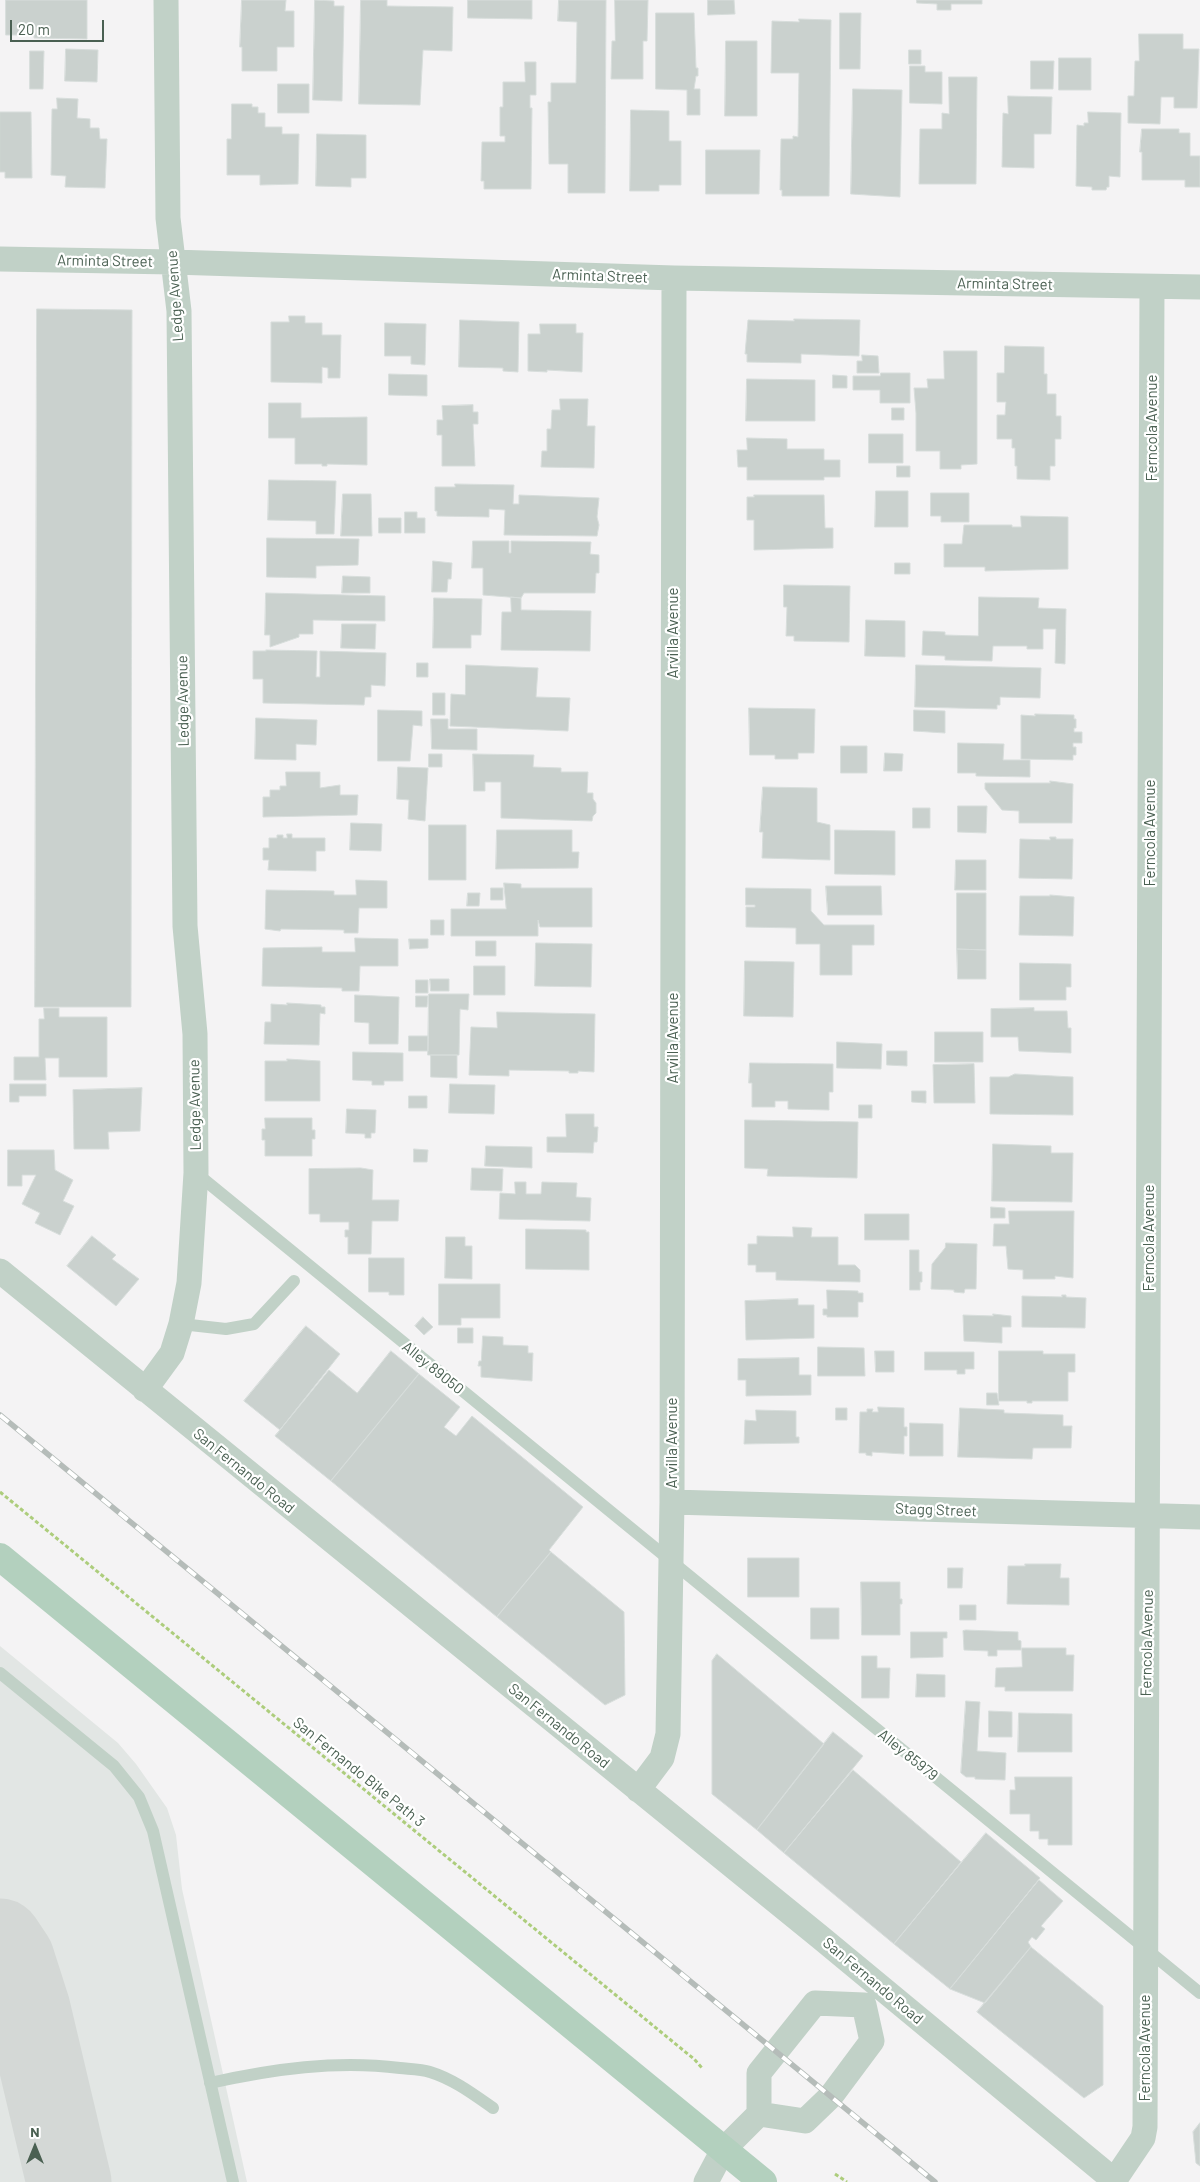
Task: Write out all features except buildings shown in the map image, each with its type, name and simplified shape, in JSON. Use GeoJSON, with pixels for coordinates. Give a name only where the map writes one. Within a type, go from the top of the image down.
{"type":"FeatureCollection","features":[{"type":"Feature","properties":{"kind":"main road"},"geometry":{"type":"LineString","coordinates":[[0,1557],[763,2182]]}},
{"type":"Feature","properties":{"kind":"street","name":"Ledge Avenue"},"geometry":{"type":"LineString","coordinates":[[145,1390],[172,1353],[181,1324],[189,1283],[196,1173],[194,1034],[185,926],[179,311],[168,218],[166,0]]}},
{"type":"Feature","properties":{"kind":"street","name":"Arminta Street"},"geometry":{"type":"LineString","coordinates":[[0,259],[173,262],[674,278],[1200,287]]}},
{"type":"Feature","properties":{"kind":"street","name":"Arvilla Avenue"},"geometry":{"type":"LineString","coordinates":[[638,1790],[662,1758],[668,1734],[672,1502],[674,278]]}},
{"type":"Feature","properties":{"kind":"street","name":"Ferncola Avenue"},"geometry":{"type":"LineString","coordinates":[[1115,2182],[1143,2138],[1145,2127],[1152,287]]}},
{"type":"Feature","properties":{"kind":"street","name":"San Fernando Road"},"geometry":{"type":"LineString","coordinates":[[0,1272],[879,1986],[1115,2182]]}},
{"type":"Feature","properties":{"kind":"street","name":"Stagg Street"},"geometry":{"type":"LineString","coordinates":[[672,1502],[1200,1517]]}},
{"type":"Feature","properties":{"kind":"street"},"geometry":{"type":"LineString","coordinates":[[864,2005],[879,1986]]}},
{"type":"Feature","properties":{"kind":"street"},"geometry":{"type":"LineString","coordinates":[[706,2182],[723,2150],[759,2114],[759,2073],[815,2003],[864,2005]]}},
{"type":"Feature","properties":{"kind":"street"},"geometry":{"type":"LineString","coordinates":[[759,2114],[804,2121],[831,2096],[872,2041],[864,2005]]}},
{"type":"Feature","properties":{"kind":"lane","name":"Alley 89050"},"geometry":{"type":"LineString","coordinates":[[196,1173],[671,1562]]}},
{"type":"Feature","properties":{"kind":"lane"},"geometry":{"type":"LineString","coordinates":[[181,1324],[226,1329],[254,1324],[294,1281]]}},
{"type":"Feature","properties":{"kind":"lane","name":"Alley 85979"},"geometry":{"type":"LineString","coordinates":[[671,1562],[1200,1994]]}},
{"type":"Feature","properties":{"kind":"lane"},"geometry":{"type":"LineString","coordinates":[[0,1673],[114,1766],[139,1797],[153,1832],[233,2182]]}},
{"type":"Feature","properties":{"kind":"lane"},"geometry":{"type":"LineString","coordinates":[[210,2083],[302,2066],[376,2065],[429,2071],[458,2084],[493,2108]]}},
{"type":"Feature","properties":{"kind":"path","name":"San Fernando Bike Path 3"},"geometry":{"type":"LineString","coordinates":[[0,1492],[704,2069]]}},
{"type":"Feature","properties":{"kind":"path"},"geometry":{"type":"LineString","coordinates":[[835,2174],[846,2182]]}},
{"type":"Feature","properties":{"kind":"shaded area"},"geometry":{"type":"Polygon","coordinates":[[[0,1646],[118,1743],[136,1764],[167,1808],[176,1835],[182,1889],[247,2182],[0,2182],[0,1646]]]}},
{"type":"Feature","properties":{"kind":"taxiway"},"geometry":{"type":"LineString","coordinates":[[0,1941],[12,1959],[28,2009],[69,2182]]}},
{"type":"Feature","properties":{"kind":"railway"},"geometry":{"type":"LineString","coordinates":[[0,1415],[935,2182]]}}]}
